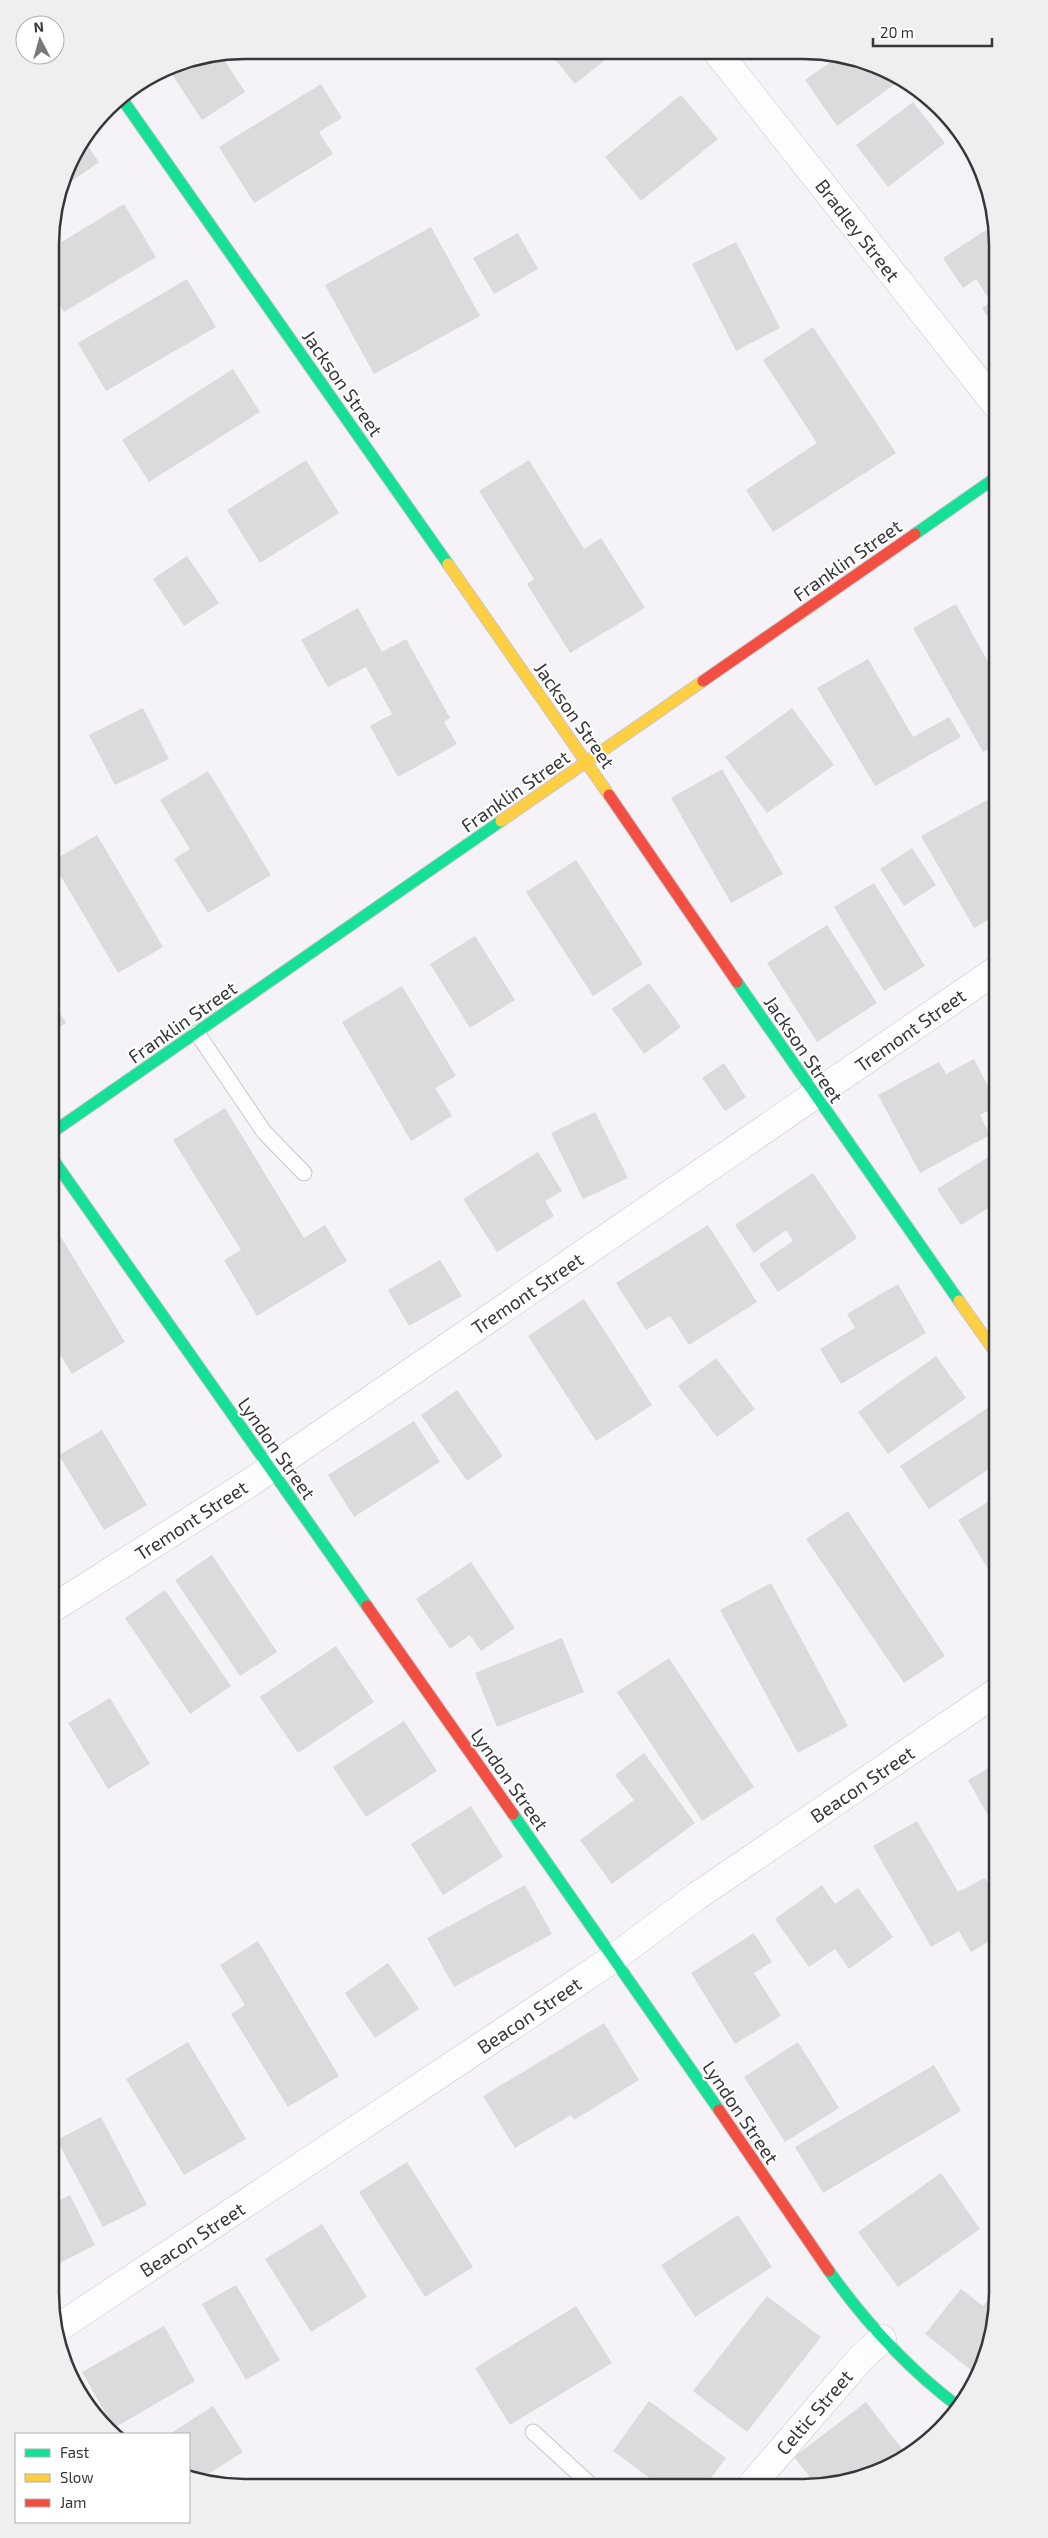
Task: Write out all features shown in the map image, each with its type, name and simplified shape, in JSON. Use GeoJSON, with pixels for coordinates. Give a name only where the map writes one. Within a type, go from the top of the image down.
{"type":"FeatureCollection","features":[{"type":"Feature","properties":{"kind":"street","name":"Bradley Street"},"geometry":{"type":"LineString","coordinates":[[723,59],[989,396]]}},
{"type":"Feature","properties":{"kind":"street","name":"Jackson Street"},"geometry":{"type":"LineString","coordinates":[[125,103],[587,762],[815,1096],[989,1343]]}},
{"type":"Feature","properties":{"kind":"street","name":"Franklin Street"},"geometry":{"type":"LineString","coordinates":[[59,1128],[989,482]]}},
{"type":"Feature","properties":{"kind":"street","name":"Tremont Street"},"geometry":{"type":"LineString","coordinates":[[59,1604],[270,1469],[989,975]]}},
{"type":"Feature","properties":{"kind":"street","name":"Lyndon Street"},"geometry":{"type":"LineString","coordinates":[[59,1168],[614,1958],[838,2283],[882,2339],[927,2383],[953,2403]]}},
{"type":"Feature","properties":{"kind":"street","name":"Beacon Street"},"geometry":{"type":"LineString","coordinates":[[61,2326],[614,1958],[697,1896],[989,1697]]}},
{"type":"Feature","properties":{"kind":"street","name":"Celtic Street"},"geometry":{"type":"LineString","coordinates":[[757,2479],[862,2357],[882,2339]]}},
{"type":"Feature","properties":{"kind":"lane"},"geometry":{"type":"LineString","coordinates":[[197,1032],[264,1132],[304,1173]]}},
{"type":"Feature","properties":{"kind":"lane"},"geometry":{"type":"LineString","coordinates":[[533,2432],[584,2479]]}},
{"type":"Feature","properties":{"kind":"building"},"geometry":{"type":"Polygon","coordinates":[[[555,59],[606,59],[575,84],[555,59]]]}},
{"type":"Feature","properties":{"kind":"building"},"geometry":{"type":"Polygon","coordinates":[[[224,60],[245,92],[202,120],[172,74],[197,65],[224,60]]]}},
{"type":"Feature","properties":{"kind":"building"},"geometry":{"type":"Polygon","coordinates":[[[832,61],[863,69],[895,84],[837,126],[805,80],[832,61]]]}},
{"type":"Feature","properties":{"kind":"building"},"geometry":{"type":"Polygon","coordinates":[[[321,84],[342,118],[319,132],[333,154],[254,203],[219,147],[321,84]]]}},
{"type":"Feature","properties":{"kind":"building"},"geometry":{"type":"Polygon","coordinates":[[[681,95],[718,139],[641,201],[605,157],[681,95]]]}},
{"type":"Feature","properties":{"kind":"building"},"geometry":{"type":"Polygon","coordinates":[[[913,102],[945,143],[888,187],[856,145],[913,102]]]}},
{"type":"Feature","properties":{"kind":"building"},"geometry":{"type":"Polygon","coordinates":[[[87,146],[99,162],[70,182],[87,146]]]}},
{"type":"Feature","properties":{"kind":"building"},"geometry":{"type":"Polygon","coordinates":[[[124,204],[156,257],[64,312],[59,304],[59,244],[124,204]]]}},
{"type":"Feature","properties":{"kind":"building"},"geometry":{"type":"Polygon","coordinates":[[[431,227],[480,316],[374,374],[325,285],[431,227]]]}},
{"type":"Feature","properties":{"kind":"building"},"geometry":{"type":"Polygon","coordinates":[[[989,228],[989,299],[976,279],[963,288],[943,258],[989,228]]]}},
{"type":"Feature","properties":{"kind":"building"},"geometry":{"type":"Polygon","coordinates":[[[518,233],[538,269],[494,294],[473,258],[518,233]]]}},
{"type":"Feature","properties":{"kind":"building"},"geometry":{"type":"Polygon","coordinates":[[[736,242],[780,328],[736,351],[692,264],[736,242]]]}},
{"type":"Feature","properties":{"kind":"building"},"geometry":{"type":"Polygon","coordinates":[[[187,279],[216,327],[106,391],[78,343],[187,279]]]}},
{"type":"Feature","properties":{"kind":"building"},"geometry":{"type":"Polygon","coordinates":[[[989,303],[989,319],[982,308],[989,303]]]}},
{"type":"Feature","properties":{"kind":"building"},"geometry":{"type":"Polygon","coordinates":[[[813,327],[896,453],[773,532],[746,490],[817,443],[763,360],[813,327]]]}},
{"type":"Feature","properties":{"kind":"building"},"geometry":{"type":"Polygon","coordinates":[[[233,369],[260,412],[149,482],[122,440],[233,369]]]}},
{"type":"Feature","properties":{"kind":"building"},"geometry":{"type":"Polygon","coordinates":[[[306,460],[339,513],[260,563],[227,510],[306,460]]]}},
{"type":"Feature","properties":{"kind":"building"},"geometry":{"type":"Polygon","coordinates":[[[529,460],[584,549],[601,538],[645,608],[570,653],[527,584],[534,579],[479,491],[529,460]]]}},
{"type":"Feature","properties":{"kind":"building"},"geometry":{"type":"Polygon","coordinates":[[[187,556],[219,603],[184,626],[153,579],[187,556]]]}},
{"type":"Feature","properties":{"kind":"building"},"geometry":{"type":"Polygon","coordinates":[[[956,604],[989,664],[989,749],[983,752],[913,628],[956,604]]]}},
{"type":"Feature","properties":{"kind":"building"},"geometry":{"type":"Polygon","coordinates":[[[358,608],[382,652],[406,639],[450,718],[444,722],[457,744],[398,777],[370,726],[392,714],[366,667],[328,687],[301,640],[358,608]]]}},
{"type":"Feature","properties":{"kind":"building"},"geometry":{"type":"Polygon","coordinates":[[[868,659],[913,737],[949,717],[961,737],[875,786],[817,688],[868,659]]]}},
{"type":"Feature","properties":{"kind":"building"},"geometry":{"type":"Polygon","coordinates":[[[143,708],[169,759],[115,785],[89,735],[143,708]]]}},
{"type":"Feature","properties":{"kind":"building"},"geometry":{"type":"Polygon","coordinates":[[[792,708],[834,765],[767,813],[725,757],[792,708]]]}},
{"type":"Feature","properties":{"kind":"building"},"geometry":{"type":"Polygon","coordinates":[[[722,769],[783,874],[731,903],[671,798],[722,769]]]}},
{"type":"Feature","properties":{"kind":"building"},"geometry":{"type":"Polygon","coordinates":[[[208,771],[271,875],[208,913],[174,859],[190,849],[160,800],[208,771]]]}},
{"type":"Feature","properties":{"kind":"building"},"geometry":{"type":"Polygon","coordinates":[[[989,799],[989,919],[974,928],[921,836],[989,799]]]}},
{"type":"Feature","properties":{"kind":"building"},"geometry":{"type":"Polygon","coordinates":[[[97,835],[163,947],[118,973],[59,873],[59,857],[97,835]]]}},
{"type":"Feature","properties":{"kind":"building"},"geometry":{"type":"Polygon","coordinates":[[[912,848],[936,885],[904,906],[880,869],[912,848]]]}},
{"type":"Feature","properties":{"kind":"building"},"geometry":{"type":"Polygon","coordinates":[[[576,860],[643,964],[593,996],[526,892],[576,860]]]}},
{"type":"Feature","properties":{"kind":"building"},"geometry":{"type":"Polygon","coordinates":[[[874,883],[925,966],[884,991],[834,907],[874,883]]]}},
{"type":"Feature","properties":{"kind":"building"},"geometry":{"type":"Polygon","coordinates":[[[827,925],[877,1003],[817,1042],[767,963],[827,925]]]}},
{"type":"Feature","properties":{"kind":"building"},"geometry":{"type":"Polygon","coordinates":[[[475,936],[515,1000],[470,1028],[430,964],[475,936]]]}},
{"type":"Feature","properties":{"kind":"building"},"geometry":{"type":"Polygon","coordinates":[[[649,983],[681,1027],[644,1054],[612,1009],[649,983]]]}},
{"type":"Feature","properties":{"kind":"building"},"geometry":{"type":"Polygon","coordinates":[[[402,986],[456,1076],[435,1088],[452,1116],[411,1141],[342,1022],[402,986]]]}},
{"type":"Feature","properties":{"kind":"building"},"geometry":{"type":"Polygon","coordinates":[[[59,1012],[66,1023],[59,1027],[59,1012]]]}},
{"type":"Feature","properties":{"kind":"building"},"geometry":{"type":"Polygon","coordinates":[[[974,1059],[989,1088],[989,1110],[980,1115],[989,1136],[920,1173],[878,1095],[939,1062],[946,1074],[974,1059]]]}},
{"type":"Feature","properties":{"kind":"building"},"geometry":{"type":"Polygon","coordinates":[[[724,1063],[746,1097],[725,1111],[702,1078],[724,1063]]]}},
{"type":"Feature","properties":{"kind":"building"},"geometry":{"type":"Polygon","coordinates":[[[225,1108],[304,1238],[325,1225],[347,1261],[257,1316],[224,1260],[241,1250],[173,1140],[225,1108]]]}},
{"type":"Feature","properties":{"kind":"building"},"geometry":{"type":"Polygon","coordinates":[[[595,1112],[628,1178],[583,1199],[551,1133],[595,1112]]]}},
{"type":"Feature","properties":{"kind":"building"},"geometry":{"type":"Polygon","coordinates":[[[538,1152],[562,1191],[545,1201],[554,1216],[497,1252],[463,1199],[538,1152]]]}},
{"type":"Feature","properties":{"kind":"building"},"geometry":{"type":"Polygon","coordinates":[[[989,1157],[989,1208],[961,1225],[937,1189],[989,1157]]]}},
{"type":"Feature","properties":{"kind":"building"},"geometry":{"type":"Polygon","coordinates":[[[813,1173],[857,1238],[778,1292],[759,1264],[793,1241],[786,1230],[754,1253],[735,1225],[813,1173]]]}},
{"type":"Feature","properties":{"kind":"building"},"geometry":{"type":"Polygon","coordinates":[[[708,1225],[757,1302],[689,1345],[670,1316],[646,1330],[616,1283],[708,1225]]]}},
{"type":"Feature","properties":{"kind":"building"},"geometry":{"type":"Polygon","coordinates":[[[59,1234],[125,1342],[72,1374],[59,1353],[59,1234]]]}},
{"type":"Feature","properties":{"kind":"building"},"geometry":{"type":"Polygon","coordinates":[[[440,1260],[462,1296],[409,1326],[388,1290],[440,1260]]]}},
{"type":"Feature","properties":{"kind":"building"},"geometry":{"type":"Polygon","coordinates":[[[898,1284],[926,1333],[841,1384],[820,1349],[855,1328],[847,1314],[898,1284]]]}},
{"type":"Feature","properties":{"kind":"building"},"geometry":{"type":"Polygon","coordinates":[[[584,1299],[652,1405],[596,1441],[528,1336],[584,1299]]]}},
{"type":"Feature","properties":{"kind":"building"},"geometry":{"type":"Polygon","coordinates":[[[936,1356],[966,1398],[888,1454],[858,1412],[936,1356]]]}},
{"type":"Feature","properties":{"kind":"building"},"geometry":{"type":"Polygon","coordinates":[[[716,1358],[755,1409],[717,1437],[678,1386],[716,1358]]]}},
{"type":"Feature","properties":{"kind":"building"},"geometry":{"type":"Polygon","coordinates":[[[457,1390],[503,1456],[467,1481],[421,1415],[457,1390]]]}},
{"type":"Feature","properties":{"kind":"building"},"geometry":{"type":"Polygon","coordinates":[[[989,1407],[989,1469],[929,1509],[900,1466],[989,1407]]]}},
{"type":"Feature","properties":{"kind":"building"},"geometry":{"type":"Polygon","coordinates":[[[414,1421],[440,1462],[354,1517],[328,1475],[414,1421]]]}},
{"type":"Feature","properties":{"kind":"building"},"geometry":{"type":"Polygon","coordinates":[[[102,1430],[147,1505],[104,1530],[59,1455],[102,1430]]]}},
{"type":"Feature","properties":{"kind":"building"},"geometry":{"type":"Polygon","coordinates":[[[989,1501],[989,1570],[958,1520],[989,1501]]]}},
{"type":"Feature","properties":{"kind":"building"},"geometry":{"type":"Polygon","coordinates":[[[848,1511],[945,1656],[904,1683],[806,1539],[848,1511]]]}},
{"type":"Feature","properties":{"kind":"building"},"geometry":{"type":"Polygon","coordinates":[[[212,1555],[277,1652],[240,1676],[175,1580],[212,1555]]]}},
{"type":"Feature","properties":{"kind":"building"},"geometry":{"type":"Polygon","coordinates":[[[471,1562],[515,1628],[481,1651],[470,1635],[450,1649],[416,1599],[471,1562]]]}},
{"type":"Feature","properties":{"kind":"building"},"geometry":{"type":"Polygon","coordinates":[[[771,1583],[848,1726],[798,1753],[720,1610],[771,1583]]]}},
{"type":"Feature","properties":{"kind":"building"},"geometry":{"type":"Polygon","coordinates":[[[165,1590],[231,1686],[190,1714],[125,1618],[165,1590]]]}},
{"type":"Feature","properties":{"kind":"building"},"geometry":{"type":"Polygon","coordinates":[[[562,1638],[584,1692],[497,1727],[475,1673],[562,1638]]]}},
{"type":"Feature","properties":{"kind":"building"},"geometry":{"type":"Polygon","coordinates":[[[336,1646],[374,1702],[298,1753],[260,1697],[336,1646]]]}},
{"type":"Feature","properties":{"kind":"building"},"geometry":{"type":"Polygon","coordinates":[[[669,1658],[754,1787],[702,1821],[617,1692],[669,1658]]]}},
{"type":"Feature","properties":{"kind":"building"},"geometry":{"type":"Polygon","coordinates":[[[110,1698],[150,1764],[108,1789],[68,1723],[110,1698]]]}},
{"type":"Feature","properties":{"kind":"building"},"geometry":{"type":"Polygon","coordinates":[[[404,1721],[437,1771],[366,1817],[333,1767],[404,1721]]]}},
{"type":"Feature","properties":{"kind":"building"},"geometry":{"type":"Polygon","coordinates":[[[644,1753],[695,1823],[612,1884],[580,1840],[634,1800],[615,1775],[644,1753]]]}},
{"type":"Feature","properties":{"kind":"building"},"geometry":{"type":"Polygon","coordinates":[[[989,1768],[989,1817],[968,1780],[989,1768]]]}},
{"type":"Feature","properties":{"kind":"building"},"geometry":{"type":"Polygon","coordinates":[[[471,1806],[503,1857],[443,1895],[411,1844],[471,1806]]]}},
{"type":"Feature","properties":{"kind":"building"},"geometry":{"type":"Polygon","coordinates":[[[917,1821],[958,1892],[985,1878],[989,1885],[989,1941],[971,1952],[959,1931],[931,1947],[873,1846],[917,1821]]]}},
{"type":"Feature","properties":{"kind":"building"},"geometry":{"type":"Polygon","coordinates":[[[525,1885],[552,1934],[454,1987],[427,1938],[525,1885]]]}},
{"type":"Feature","properties":{"kind":"building"},"geometry":{"type":"Polygon","coordinates":[[[822,1885],[835,1904],[858,1888],[893,1937],[849,1969],[835,1949],[809,1967],[775,1919],[822,1885]]]}},
{"type":"Feature","properties":{"kind":"building"},"geometry":{"type":"Polygon","coordinates":[[[754,1933],[772,1962],[754,1973],[781,2016],[735,2044],[691,1973],[754,1933]]]}},
{"type":"Feature","properties":{"kind":"building"},"geometry":{"type":"Polygon","coordinates":[[[258,1941],[339,2076],[288,2107],[231,2014],[245,2005],[220,1965],[258,1941]]]}},
{"type":"Feature","properties":{"kind":"building"},"geometry":{"type":"Polygon","coordinates":[[[388,1963],[419,2009],[375,2038],[345,1993],[388,1963]]]}},
{"type":"Feature","properties":{"kind":"building"},"geometry":{"type":"Polygon","coordinates":[[[604,2023],[639,2080],[574,2120],[571,2115],[515,2148],[483,2096],[604,2023]]]}},
{"type":"Feature","properties":{"kind":"building"},"geometry":{"type":"Polygon","coordinates":[[[188,2042],[246,2139],[184,2175],[126,2079],[188,2042]]]}},
{"type":"Feature","properties":{"kind":"building"},"geometry":{"type":"Polygon","coordinates":[[[798,2042],[839,2108],[785,2142],[744,2077],[798,2042]]]}},
{"type":"Feature","properties":{"kind":"building"},"geometry":{"type":"Polygon","coordinates":[[[934,2065],[961,2111],[823,2193],[795,2147],[934,2065]]]}},
{"type":"Feature","properties":{"kind":"building"},"geometry":{"type":"Polygon","coordinates":[[[101,2117],[147,2205],[103,2227],[59,2144],[59,2139],[101,2117]]]}},
{"type":"Feature","properties":{"kind":"building"},"geometry":{"type":"Polygon","coordinates":[[[407,2162],[473,2267],[425,2297],[359,2192],[407,2162]]]}},
{"type":"Feature","properties":{"kind":"building"},"geometry":{"type":"Polygon","coordinates":[[[941,2173],[980,2229],[898,2287],[858,2232],[941,2173]]]}},
{"type":"Feature","properties":{"kind":"building"},"geometry":{"type":"Polygon","coordinates":[[[70,2195],[95,2245],[59,2263],[59,2200],[70,2195]]]}},
{"type":"Feature","properties":{"kind":"building"},"geometry":{"type":"Polygon","coordinates":[[[738,2215],[772,2267],[695,2317],[661,2265],[738,2215]]]}},
{"type":"Feature","properties":{"kind":"building"},"geometry":{"type":"Polygon","coordinates":[[[322,2224],[367,2297],[311,2332],[265,2259],[322,2224]]]}},
{"type":"Feature","properties":{"kind":"building"},"geometry":{"type":"Polygon","coordinates":[[[236,2285],[280,2360],[246,2380],[202,2304],[236,2285]]]}},
{"type":"Feature","properties":{"kind":"building"},"geometry":{"type":"Polygon","coordinates":[[[961,2289],[983,2306],[989,2299],[986,2329],[972,2371],[925,2334],[961,2289]]]}},
{"type":"Feature","properties":{"kind":"building"},"geometry":{"type":"Polygon","coordinates":[[[767,2296],[821,2337],[747,2432],[693,2391],[767,2296]]]}},
{"type":"Feature","properties":{"kind":"building"},"geometry":{"type":"Polygon","coordinates":[[[576,2306],[612,2363],[510,2425],[475,2368],[576,2306]]]}},
{"type":"Feature","properties":{"kind":"building"},"geometry":{"type":"Polygon","coordinates":[[[164,2326],[195,2381],[115,2427],[111,2423],[82,2372],[164,2326]]]}},
{"type":"Feature","properties":{"kind":"building"},"geometry":{"type":"Polygon","coordinates":[[[649,2401],[726,2458],[710,2479],[651,2479],[613,2451],[649,2401]]]}},
{"type":"Feature","properties":{"kind":"building"},"geometry":{"type":"Polygon","coordinates":[[[866,2402],[903,2450],[874,2465],[851,2473],[815,2479],[811,2479],[794,2457],[866,2402]]]}},
{"type":"Feature","properties":{"kind":"building"},"geometry":{"type":"Polygon","coordinates":[[[213,2406],[243,2452],[206,2475],[197,2473],[190,2471],[190,2433],[172,2433],[213,2406]]]}},
{"type":"Feature","properties":{"kind":"traffic: fast"},"geometry":{"type":"LineString","coordinates":[[125,103],[448,564]]}},
{"type":"Feature","properties":{"kind":"traffic: fast"},"geometry":{"type":"LineString","coordinates":[[915,534],[989,482]]}},
{"type":"Feature","properties":{"kind":"traffic: fast"},"geometry":{"type":"LineString","coordinates":[[59,1128],[501,821]]}},
{"type":"Feature","properties":{"kind":"traffic: fast"},"geometry":{"type":"LineString","coordinates":[[737,982],[959,1301]]}},
{"type":"Feature","properties":{"kind":"traffic: fast"},"geometry":{"type":"LineString","coordinates":[[59,1168],[367,1606]]}},
{"type":"Feature","properties":{"kind":"traffic: fast"},"geometry":{"type":"LineString","coordinates":[[513,1814],[719,2110]]}},
{"type":"Feature","properties":{"kind":"traffic: fast"},"geometry":{"type":"LineString","coordinates":[[829,2271],[873,2327],[905,2361],[954,2403]]}},
{"type":"Feature","properties":{"kind":"traffic: slow"},"geometry":{"type":"LineString","coordinates":[[448,564],[609,795]]}},
{"type":"Feature","properties":{"kind":"traffic: slow"},"geometry":{"type":"LineString","coordinates":[[501,821],[703,681]]}},
{"type":"Feature","properties":{"kind":"traffic: slow"},"geometry":{"type":"LineString","coordinates":[[959,1301],[989,1343]]}},
{"type":"Feature","properties":{"kind":"traffic: jam"},"geometry":{"type":"LineString","coordinates":[[703,681],[915,534]]}},
{"type":"Feature","properties":{"kind":"traffic: jam"},"geometry":{"type":"LineString","coordinates":[[609,795],[737,982]]}},
{"type":"Feature","properties":{"kind":"traffic: jam"},"geometry":{"type":"LineString","coordinates":[[367,1606],[513,1814]]}},
{"type":"Feature","properties":{"kind":"traffic: jam"},"geometry":{"type":"LineString","coordinates":[[719,2110],[829,2271]]}}]}
